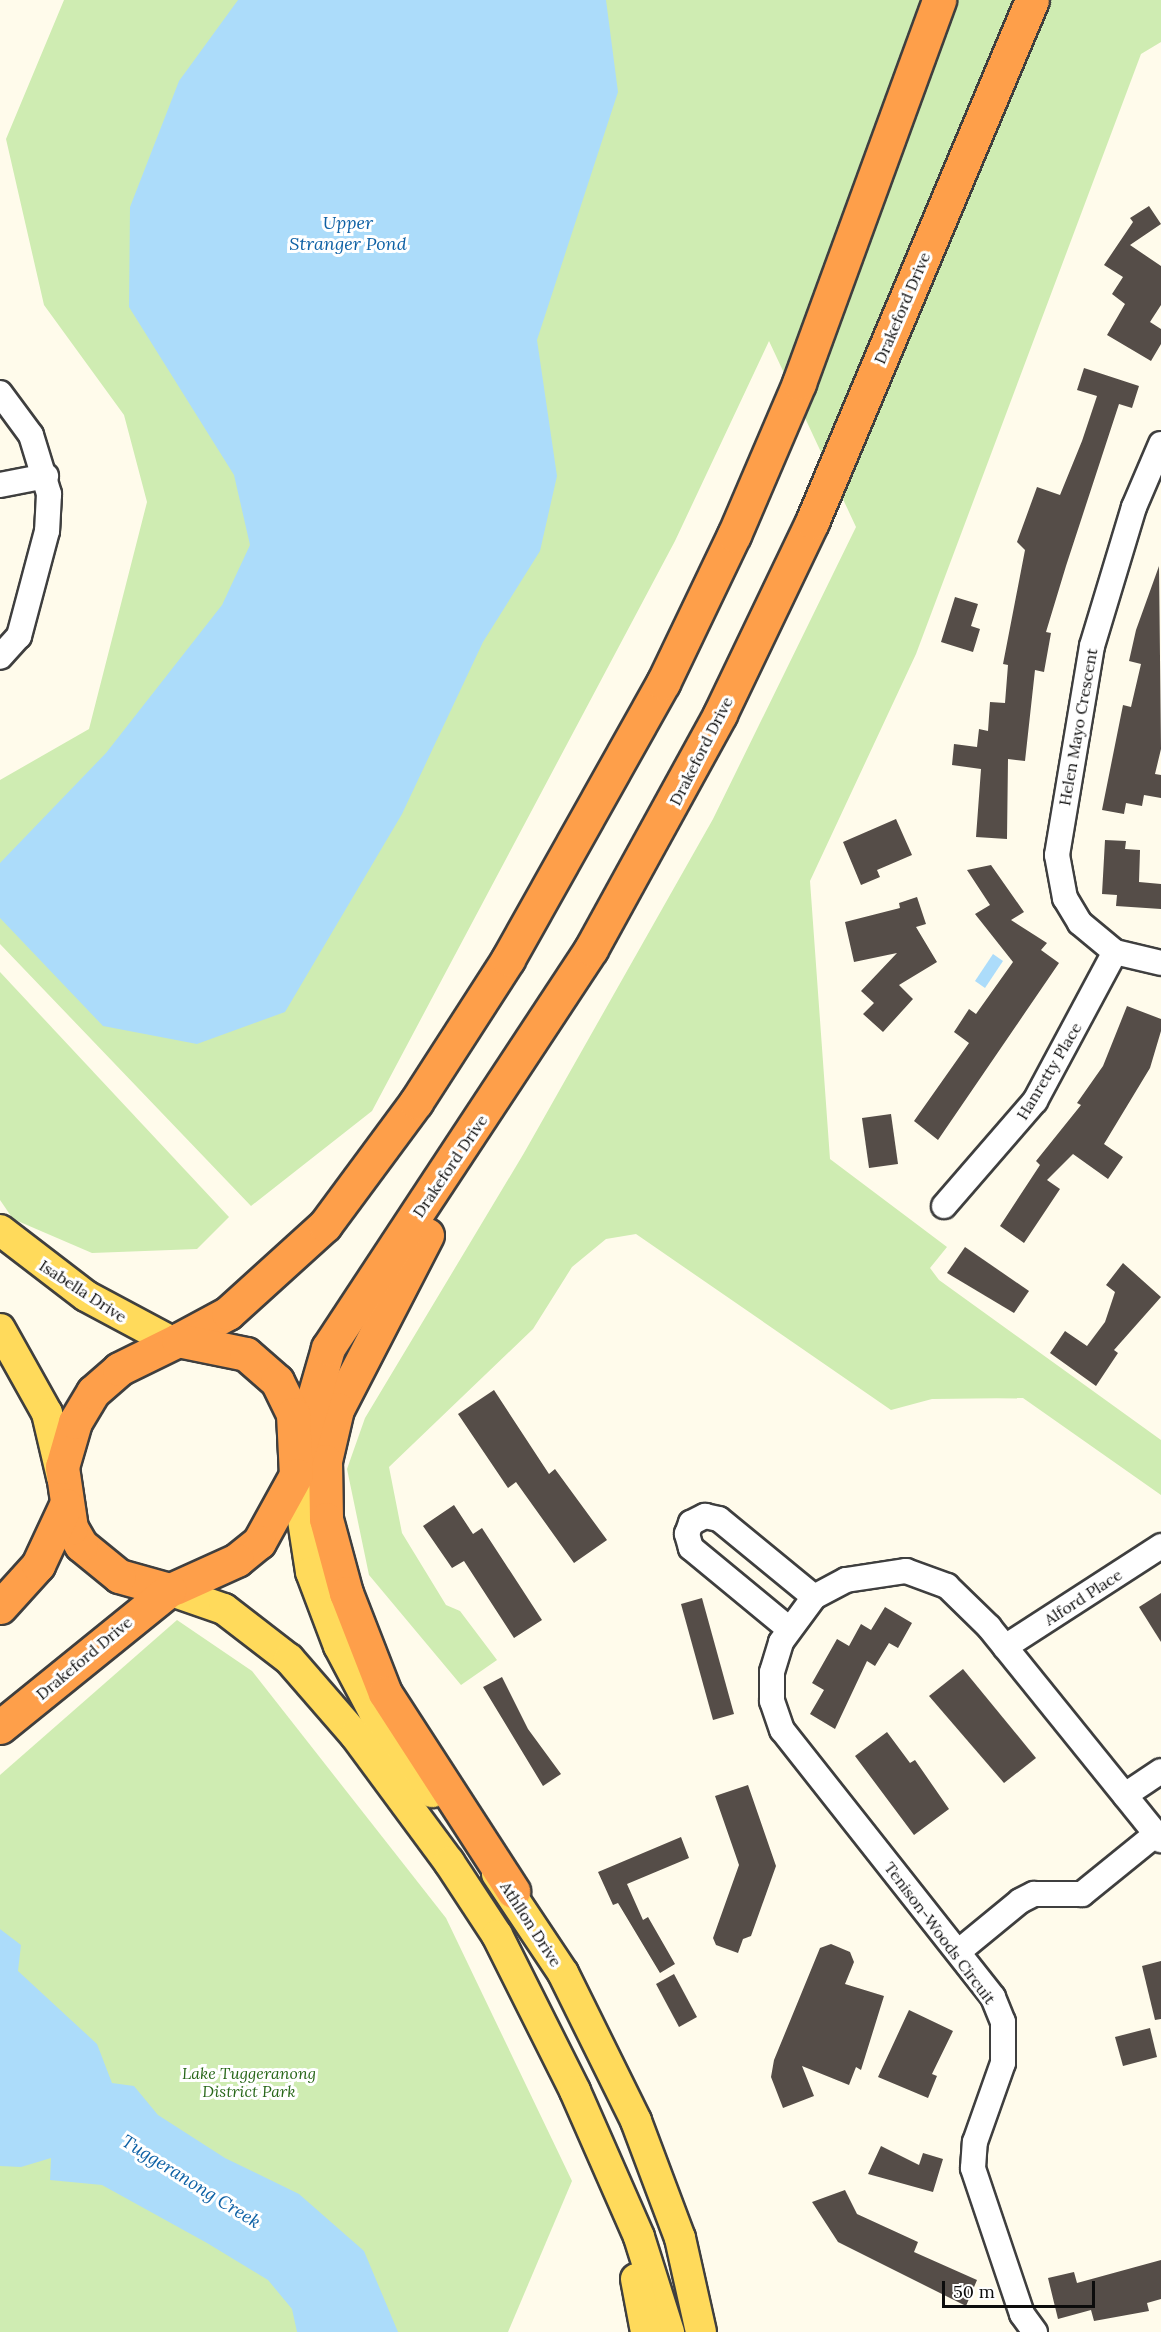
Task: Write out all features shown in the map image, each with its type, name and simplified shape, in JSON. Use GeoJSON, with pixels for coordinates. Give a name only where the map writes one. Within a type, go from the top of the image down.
{"type":"FeatureCollection","features":[{"type":"Feature","properties":{"kind":"highway"},"geometry":{"type":"LineString","coordinates":[[0,1607],[38,1565],[64,1491],[68,1439],[93,1392],[119,1368],[228,1313],[325,1225],[416,1102],[508,959],[663,683],[734,535],[799,383],[939,0]]}},
{"type":"Feature","properties":{"kind":"highway","name":"Drakeford Drive"},"geometry":{"type":"LineString","coordinates":[[0,1727],[172,1589],[237,1560],[259,1542],[296,1467],[328,1348],[506,1085],[672,808],[768,618],[1032,0]]}},
{"type":"Feature","properties":{"kind":"highway"},"geometry":{"type":"LineString","coordinates":[[506,1085],[492,1126],[354,1369],[330,1435],[324,1488],[330,1536],[346,1593],[385,1693],[513,1891]]}},
{"type":"Feature","properties":{"kind":"highway"},"geometry":{"type":"LineString","coordinates":[[175,1341],[219,1346],[260,1363],[289,1403],[296,1467]]}},
{"type":"Feature","properties":{"kind":"highway"},"geometry":{"type":"LineString","coordinates":[[64,1491],[71,1528],[94,1560],[119,1576],[172,1589]]}},
{"type":"Feature","properties":{"kind":"main road","name":"Isabella Drive"},"geometry":{"type":"LineString","coordinates":[[0,1230],[86,1296],[175,1341]]}},
{"type":"Feature","properties":{"kind":"main road"},"geometry":{"type":"LineString","coordinates":[[0,1329],[47,1413],[64,1491]]}},
{"type":"Feature","properties":{"kind":"main road","name":"Athllon Drive"},"geometry":{"type":"LineString","coordinates":[[296,1467],[310,1572],[339,1646],[374,1712],[513,1891],[608,2058],[662,2186],[675,2223],[701,2332]]}},
{"type":"Feature","properties":{"kind":"main road"},"geometry":{"type":"LineString","coordinates":[[172,1589],[224,1609],[289,1659],[316,1686],[414,1814],[497,1935],[575,2091],[621,2200],[669,2332]]}},
{"type":"Feature","properties":{"kind":"main road"},"geometry":{"type":"LineString","coordinates":[[634,2239],[646,2332]]}},
{"type":"Feature","properties":{"kind":"street"},"geometry":{"type":"LineString","coordinates":[[0,393],[31,435],[46,476],[47,531],[19,636],[0,657]]}},
{"type":"Feature","properties":{"kind":"street","name":"Helen Mayo Crescent"},"geometry":{"type":"LineString","coordinates":[[1161,444],[1134,507],[1092,645],[1057,855],[1065,898],[1080,923],[1115,952],[1161,963]]}},
{"type":"Feature","properties":{"kind":"street"},"geometry":{"type":"LineString","coordinates":[[0,485],[46,476]]}},
{"type":"Feature","properties":{"kind":"street","name":"Hanretty Place"},"geometry":{"type":"LineString","coordinates":[[944,1206],[1035,1101],[1115,952]]}},
{"type":"Feature","properties":{"kind":"street"},"geometry":{"type":"LineString","coordinates":[[788,1628],[692,1548],[687,1534],[691,1523],[705,1516],[719,1519],[814,1597]]}},
{"type":"Feature","properties":{"kind":"street","name":"Alford Place"},"geometry":{"type":"LineString","coordinates":[[1005,1647],[1161,1546]]}},
{"type":"Feature","properties":{"kind":"street","name":"Tenison-Woods Circuit"},"geometry":{"type":"LineString","coordinates":[[1035,2332],[1022,2314],[973,2168],[975,2142],[1003,2063],[1003,2022],[993,1997],[782,1730],[772,1701],[772,1672],[788,1628],[814,1597],[870,1573],[921,1575],[958,1594],[1005,1647],[1158,1837]]}},
{"type":"Feature","properties":{"kind":"street"},"geometry":{"type":"LineString","coordinates":[[1125,1795],[1161,1771]]}},
{"type":"Feature","properties":{"kind":"street"},"geometry":{"type":"LineString","coordinates":[[958,1952],[1027,1898],[1082,1894],[1158,1837]]}},
{"type":"Feature","properties":{"kind":"green space"},"geometry":{"type":"Polygon","coordinates":[[[64,0],[1161,0],[1161,42],[1141,54],[916,654],[810,881],[830,1159],[947,1247],[930,1268],[939,1280],[1161,1440],[1161,1495],[1023,1398],[932,1399],[891,1410],[636,1234],[606,1239],[572,1267],[533,1329],[389,1467],[402,1533],[446,1605],[460,1611],[497,1660],[461,1685],[369,1575],[347,1469],[365,1418],[524,1153],[713,819],[856,527],[769,341],[675,541],[372,1111],[251,1206],[0,944],[0,780],[89,729],[147,502],[124,415],[44,305],[6,139],[64,0]]]}},
{"type":"Feature","properties":{"kind":"green space"},"geometry":{"type":"Polygon","coordinates":[[[0,972],[229,1217],[197,1249],[92,1253],[13,1219],[0,1200],[0,972]]]}},
{"type":"Feature","properties":{"kind":"green space","name":"Lake Tuggeranong District Park"},"geometry":{"type":"Polygon","coordinates":[[[177,1620],[252,1671],[446,1918],[572,2181],[508,2332],[0,2332],[0,1775],[177,1620]]]}},
{"type":"Feature","properties":{"kind":"water","name":"Upper Stranger Pond"},"geometry":{"type":"Polygon","coordinates":[[[238,0],[606,0],[618,92],[537,340],[557,476],[540,551],[483,642],[402,814],[285,1012],[197,1044],[103,1026],[0,918],[0,863],[106,753],[222,605],[250,545],[234,475],[129,307],[130,207],[179,81],[238,0]]]}},
{"type":"Feature","properties":{"kind":"water"},"geometry":{"type":"Polygon","coordinates":[[[993,954],[1003,961],[985,988],[975,981],[993,954]]]}},
{"type":"Feature","properties":{"kind":"water","name":"Tuggeranong Creek"},"geometry":{"type":"Polygon","coordinates":[[[0,1929],[21,1945],[18,1971],[97,2044],[112,2083],[134,2086],[158,2115],[225,2158],[299,2194],[364,2251],[398,2332],[297,2332],[292,2309],[268,2280],[207,2243],[102,2185],[50,2180],[51,2158],[21,2167],[0,2166],[0,1929]]]}},
{"type":"Feature","properties":{"kind":"building"},"geometry":{"type":"Polygon","coordinates":[[[1149,206],[1161,224],[1130,245],[1161,266],[1161,305],[1150,322],[1161,329],[1161,344],[1151,361],[1107,335],[1125,304],[1112,294],[1123,277],[1104,265],[1133,222],[1130,218],[1149,206]]]}},
{"type":"Feature","properties":{"kind":"building"},"geometry":{"type":"Polygon","coordinates":[[[1084,368],[1139,386],[1132,408],[1119,404],[1066,566],[1046,632],[1051,633],[1044,672],[1035,670],[1025,761],[1008,759],[1007,839],[976,837],[981,769],[952,765],[954,744],[977,747],[979,729],[988,731],[990,702],[1005,703],[1008,665],[1003,664],[1025,550],[1017,542],[1037,487],[1060,495],[1082,441],[1097,396],[1077,390],[1084,368]]]}},
{"type":"Feature","properties":{"kind":"building"},"geometry":{"type":"Polygon","coordinates":[[[1159,566],[1161,749],[1155,774],[1161,775],[1161,798],[1144,795],[1142,806],[1126,803],[1124,814],[1102,810],[1123,705],[1131,707],[1141,664],[1129,661],[1136,630],[1159,566]]]}},
{"type":"Feature","properties":{"kind":"building"},"geometry":{"type":"Polygon","coordinates":[[[955,597],[978,604],[971,626],[980,629],[973,652],[941,642],[955,597]]]}},
{"type":"Feature","properties":{"kind":"building"},"geometry":{"type":"Polygon","coordinates":[[[896,819],[912,855],[877,870],[880,877],[861,885],[843,842],[896,819]]]}},
{"type":"Feature","properties":{"kind":"building"},"geometry":{"type":"Polygon","coordinates":[[[1105,840],[1126,841],[1125,849],[1140,850],[1139,882],[1161,884],[1161,909],[1116,906],[1117,895],[1102,894],[1105,840]]]}},
{"type":"Feature","properties":{"kind":"building"},"geometry":{"type":"Polygon","coordinates":[[[991,865],[1024,912],[1011,920],[1047,943],[1041,950],[1059,963],[938,1140],[914,1121],[969,1043],[954,1032],[969,1009],[976,1014],[1013,962],[975,914],[990,905],[967,870],[991,865]]]}},
{"type":"Feature","properties":{"kind":"building"},"geometry":{"type":"Polygon","coordinates":[[[917,897],[926,924],[916,927],[937,962],[899,985],[913,999],[883,1032],[863,1014],[874,1003],[861,991],[897,953],[854,962],[845,922],[900,908],[899,903],[917,897]]]}},
{"type":"Feature","properties":{"kind":"building"},"geometry":{"type":"Polygon","coordinates":[[[1127,1006],[1161,1019],[1161,1031],[1150,1068],[1104,1144],[1123,1157],[1108,1179],[1073,1154],[1047,1180],[1060,1189],[1024,1243],[1000,1226],[1040,1165],[1036,1161],[1081,1105],[1077,1103],[1103,1066],[1127,1006]]]}},
{"type":"Feature","properties":{"kind":"building"},"geometry":{"type":"Polygon","coordinates":[[[891,1114],[898,1164],[869,1168],[862,1118],[891,1114]]]}},
{"type":"Feature","properties":{"kind":"building"},"geometry":{"type":"Polygon","coordinates":[[[965,1247],[1029,1291],[1014,1313],[947,1273],[965,1247]]]}},
{"type":"Feature","properties":{"kind":"building"},"geometry":{"type":"Polygon","coordinates":[[[1123,1263],[1161,1297],[1114,1350],[1118,1353],[1096,1386],[1050,1353],[1065,1331],[1087,1346],[1105,1322],[1115,1292],[1106,1285],[1123,1263]]]}},
{"type":"Feature","properties":{"kind":"building"},"geometry":{"type":"Polygon","coordinates":[[[494,1390],[549,1474],[555,1469],[607,1540],[574,1563],[516,1482],[508,1488],[458,1414],[494,1390]]]}},
{"type":"Feature","properties":{"kind":"building"},"geometry":{"type":"Polygon","coordinates":[[[454,1505],[473,1534],[482,1528],[542,1620],[514,1638],[464,1561],[452,1568],[423,1526],[454,1505]]]}},
{"type":"Feature","properties":{"kind":"building"},"geometry":{"type":"Polygon","coordinates":[[[1161,1593],[1161,1642],[1139,1607],[1161,1593]]]}},
{"type":"Feature","properties":{"kind":"building"},"geometry":{"type":"Polygon","coordinates":[[[702,1598],[734,1714],[713,1720],[681,1604],[702,1598]]]}},
{"type":"Feature","properties":{"kind":"building"},"geometry":{"type":"Polygon","coordinates":[[[885,1607],[912,1623],[898,1648],[889,1643],[875,1666],[867,1661],[835,1729],[810,1714],[824,1690],[812,1683],[837,1639],[849,1646],[861,1624],[871,1630],[885,1607]]]}},
{"type":"Feature","properties":{"kind":"building"},"geometry":{"type":"Polygon","coordinates":[[[963,1669],[1036,1758],[1004,1783],[929,1696],[963,1669]]]}},
{"type":"Feature","properties":{"kind":"building"},"geometry":{"type":"Polygon","coordinates":[[[502,1677],[528,1729],[561,1774],[543,1786],[483,1687],[502,1677]]]}},
{"type":"Feature","properties":{"kind":"building"},"geometry":{"type":"Polygon","coordinates":[[[887,1732],[910,1763],[915,1760],[949,1809],[914,1835],[855,1756],[887,1732]]]}},
{"type":"Feature","properties":{"kind":"building"},"geometry":{"type":"Polygon","coordinates":[[[748,1785],[776,1866],[751,1936],[743,1939],[738,1953],[716,1945],[713,1938],[739,1865],[715,1796],[748,1785]]]}},
{"type":"Feature","properties":{"kind":"building"},"geometry":{"type":"Polygon","coordinates":[[[681,1837],[689,1858],[627,1884],[643,1920],[648,1917],[675,1964],[660,1973],[618,1903],[613,1905],[598,1872],[681,1837]]]}},
{"type":"Feature","properties":{"kind":"building"},"geometry":{"type":"Polygon","coordinates":[[[831,1944],[850,1952],[854,1962],[845,1984],[884,1996],[861,2070],[856,2067],[849,2085],[802,2066],[814,2096],[783,2108],[771,2077],[774,2060],[820,1948],[831,1944]]]}},
{"type":"Feature","properties":{"kind":"building"},"geometry":{"type":"Polygon","coordinates":[[[1161,1961],[1161,2019],[1155,2020],[1142,1966],[1161,1961]]]}},
{"type":"Feature","properties":{"kind":"building"},"geometry":{"type":"Polygon","coordinates":[[[674,1974],[697,2017],[679,2027],[656,1984],[674,1974]]]}},
{"type":"Feature","properties":{"kind":"building"},"geometry":{"type":"Polygon","coordinates":[[[909,2010],[953,2031],[932,2074],[937,2076],[928,2098],[878,2077],[909,2010]]]}},
{"type":"Feature","properties":{"kind":"building"},"geometry":{"type":"Polygon","coordinates":[[[1150,2028],[1157,2057],[1123,2066],[1115,2037],[1150,2028]]]}},
{"type":"Feature","properties":{"kind":"building"},"geometry":{"type":"Polygon","coordinates":[[[881,2146],[919,2165],[923,2153],[943,2159],[933,2192],[868,2174],[881,2146]]]}},
{"type":"Feature","properties":{"kind":"building"},"geometry":{"type":"Polygon","coordinates":[[[845,2190],[857,2214],[918,2242],[914,2252],[977,2280],[966,2306],[838,2242],[812,2202],[845,2190]]]}},
{"type":"Feature","properties":{"kind":"building"},"geometry":{"type":"Polygon","coordinates":[[[1161,2260],[1161,2299],[1147,2303],[1149,2311],[1094,2321],[1091,2310],[1058,2319],[1048,2278],[1074,2272],[1077,2283],[1161,2260]]]}}]}
